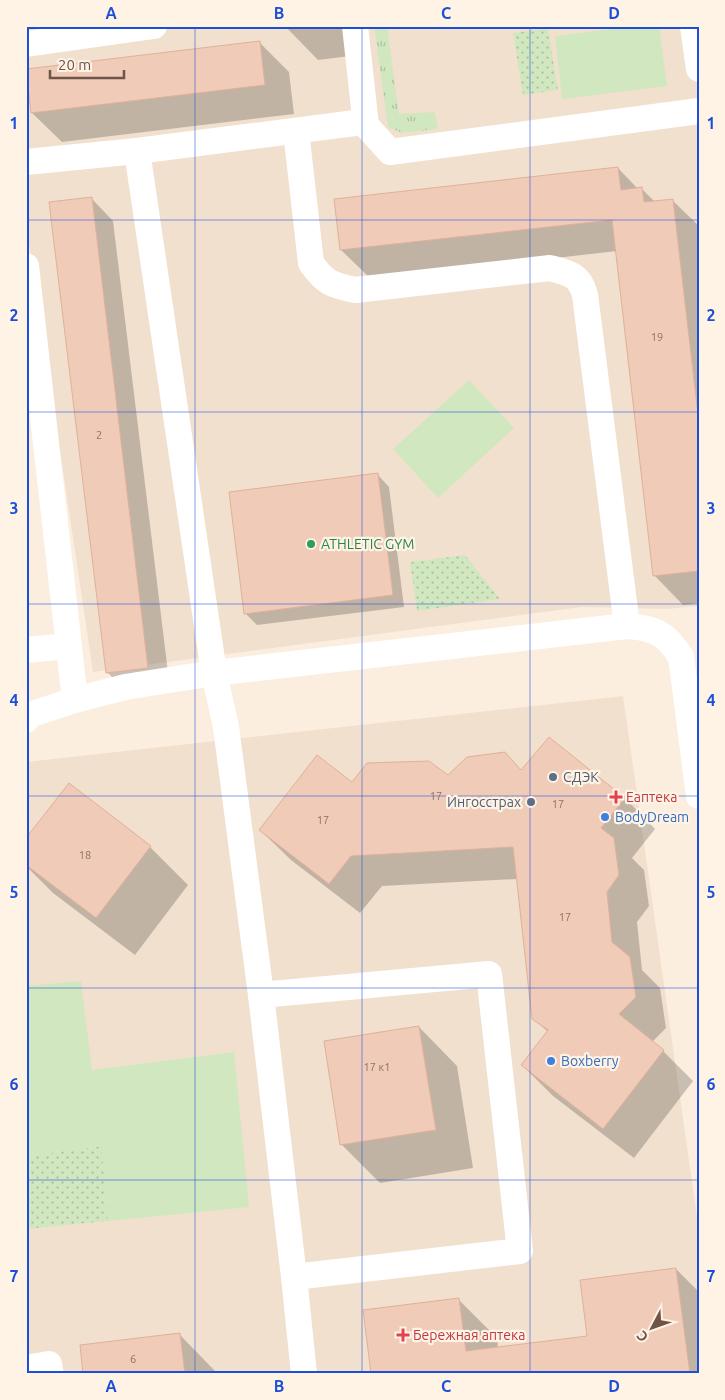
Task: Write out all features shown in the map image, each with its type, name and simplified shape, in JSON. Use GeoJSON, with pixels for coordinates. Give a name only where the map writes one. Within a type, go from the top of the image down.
{"type":"FeatureCollection","features":[{"type":"Feature","properties":{"kind":"street"},"geometry":{"type":"LineString","coordinates":[[26,44],[154,26]]}},
{"type":"Feature","properties":{"kind":"street"},"geometry":{"type":"LineString","coordinates":[[355,26],[366,126]]}},
{"type":"Feature","properties":{"kind":"street"},"geometry":{"type":"LineString","coordinates":[[693,26],[699,70]]}},
{"type":"Feature","properties":{"kind":"street"},"geometry":{"type":"LineString","coordinates":[[26,162],[137,151],[363,122],[390,152],[699,111]]}},
{"type":"Feature","properties":{"kind":"street"},"geometry":{"type":"LineString","coordinates":[[296,131],[311,262],[321,276],[336,286],[355,290],[550,268],[569,273],[582,284],[585,295],[627,626]]}},
{"type":"Feature","properties":{"kind":"street"},"geometry":{"type":"LineString","coordinates":[[137,151],[214,673],[226,727],[261,995],[304,1374]]}},
{"type":"Feature","properties":{"kind":"street"},"geometry":{"type":"LineString","coordinates":[[26,266],[76,700]]}},
{"type":"Feature","properties":{"kind":"street"},"geometry":{"type":"LineString","coordinates":[[26,720],[29,715],[125,687],[214,673],[627,626],[647,628],[660,634],[673,645],[690,653],[699,796]]}},
{"type":"Feature","properties":{"kind":"street"},"geometry":{"type":"LineString","coordinates":[[26,650],[69,646]]}},
{"type":"Feature","properties":{"kind":"street"},"geometry":{"type":"LineString","coordinates":[[261,995],[489,974],[520,1251],[294,1277]]}},
{"type":"Feature","properties":{"kind":"street"},"geometry":{"type":"LineString","coordinates":[[26,1368],[49,1364],[52,1374]]}},
{"type":"Feature","properties":{"kind":"shaded area"},"geometry":{"type":"Polygon","coordinates":[[[26,26],[699,26],[699,606],[667,609],[582,607],[93,672],[26,223],[26,26]]]}},
{"type":"Feature","properties":{"kind":"shaded area"},"geometry":{"type":"Polygon","coordinates":[[[623,696],[699,1231],[699,1374],[26,1374],[26,762],[623,696]]]}},
{"type":"Feature","properties":{"kind":"green space"},"geometry":{"type":"Polygon","coordinates":[[[374,26],[387,26],[399,114],[435,112],[438,129],[402,133],[388,127],[374,26]]]}},
{"type":"Feature","properties":{"kind":"green space"},"geometry":{"type":"Polygon","coordinates":[[[637,26],[659,26],[667,86],[562,99],[555,36],[637,26]]]}},
{"type":"Feature","properties":{"kind":"green space"},"geometry":{"type":"Polygon","coordinates":[[[548,28],[558,90],[523,95],[513,33],[548,28]]]}},
{"type":"Feature","properties":{"kind":"green space"},"geometry":{"type":"Polygon","coordinates":[[[469,380],[514,428],[438,498],[393,449],[469,380]]]}},
{"type":"Feature","properties":{"kind":"green space"},"geometry":{"type":"Polygon","coordinates":[[[465,555],[500,599],[417,611],[410,562],[465,555]]]}},
{"type":"Feature","properties":{"kind":"green space"},"geometry":{"type":"Polygon","coordinates":[[[81,981],[92,1070],[234,1052],[249,1207],[108,1221],[101,1146],[26,1156],[26,986],[81,981]]]}},
{"type":"Feature","properties":{"kind":"green space"},"geometry":{"type":"Polygon","coordinates":[[[102,1146],[108,1221],[26,1229],[26,1156],[102,1146]]]}},
{"type":"Feature","properties":{"kind":"building"},"geometry":{"type":"Polygon","coordinates":[[[260,41],[265,85],[31,113],[26,69],[260,41]]]}},
{"type":"Feature","properties":{"kind":"building"},"geometry":{"type":"Polygon","coordinates":[[[618,167],[621,190],[642,187],[644,202],[673,199],[699,423],[699,571],[653,576],[612,220],[340,250],[334,199],[618,167]]]}},
{"type":"Feature","properties":{"kind":"building"},"geometry":{"type":"Polygon","coordinates":[[[92,197],[148,668],[106,673],[49,202],[92,197]]]}},
{"type":"Feature","properties":{"kind":"building","name":"ATHLETIC GYM"},"geometry":{"type":"Polygon","coordinates":[[[378,473],[393,595],[244,614],[229,492],[378,473]]]}},
{"type":"Feature","properties":{"kind":"building"},"geometry":{"type":"Polygon","coordinates":[[[549,737],[625,798],[601,828],[614,838],[619,875],[607,892],[612,942],[630,957],[636,997],[619,1014],[664,1050],[603,1129],[521,1065],[548,1030],[532,1019],[513,847],[351,856],[329,884],[259,830],[317,755],[352,782],[367,763],[429,761],[448,775],[467,757],[505,752],[521,770],[549,737]]]}},
{"type":"Feature","properties":{"kind":"building"},"geometry":{"type":"Polygon","coordinates":[[[69,783],[151,846],[96,918],[26,865],[26,838],[69,783]]]}},
{"type":"Feature","properties":{"kind":"building"},"geometry":{"type":"Polygon","coordinates":[[[419,1026],[436,1130],[340,1145],[324,1041],[419,1026]]]}},
{"type":"Feature","properties":{"kind":"building"},"geometry":{"type":"Polygon","coordinates":[[[676,1268],[690,1374],[371,1374],[363,1310],[459,1298],[466,1351],[587,1336],[580,1280],[676,1268]]]}},
{"type":"Feature","properties":{"kind":"building"},"geometry":{"type":"Polygon","coordinates":[[[180,1333],[185,1374],[83,1374],[80,1345],[180,1333]]]}},
{"type":"Feature","properties":{"kind":"place","name":"ATHLETIC GYM"},"geometry":{"type":"Point","coordinates":[311,544]}},
{"type":"Feature","properties":{"kind":"place","name":"СДЭК"},"geometry":{"type":"Point","coordinates":[553,777]}},
{"type":"Feature","properties":{"kind":"place","name":"Еаптека"},"geometry":{"type":"Point","coordinates":[616,797]}},
{"type":"Feature","properties":{"kind":"place","name":"Ингосстрах"},"geometry":{"type":"Point","coordinates":[531,802]}},
{"type":"Feature","properties":{"kind":"place","name":"BodyDream"},"geometry":{"type":"Point","coordinates":[605,817]}},
{"type":"Feature","properties":{"kind":"place","name":"Boxberry"},"geometry":{"type":"Point","coordinates":[551,1061]}},
{"type":"Feature","properties":{"kind":"place","name":"Бережная аптека"},"geometry":{"type":"Point","coordinates":[403,1335]}}]}
